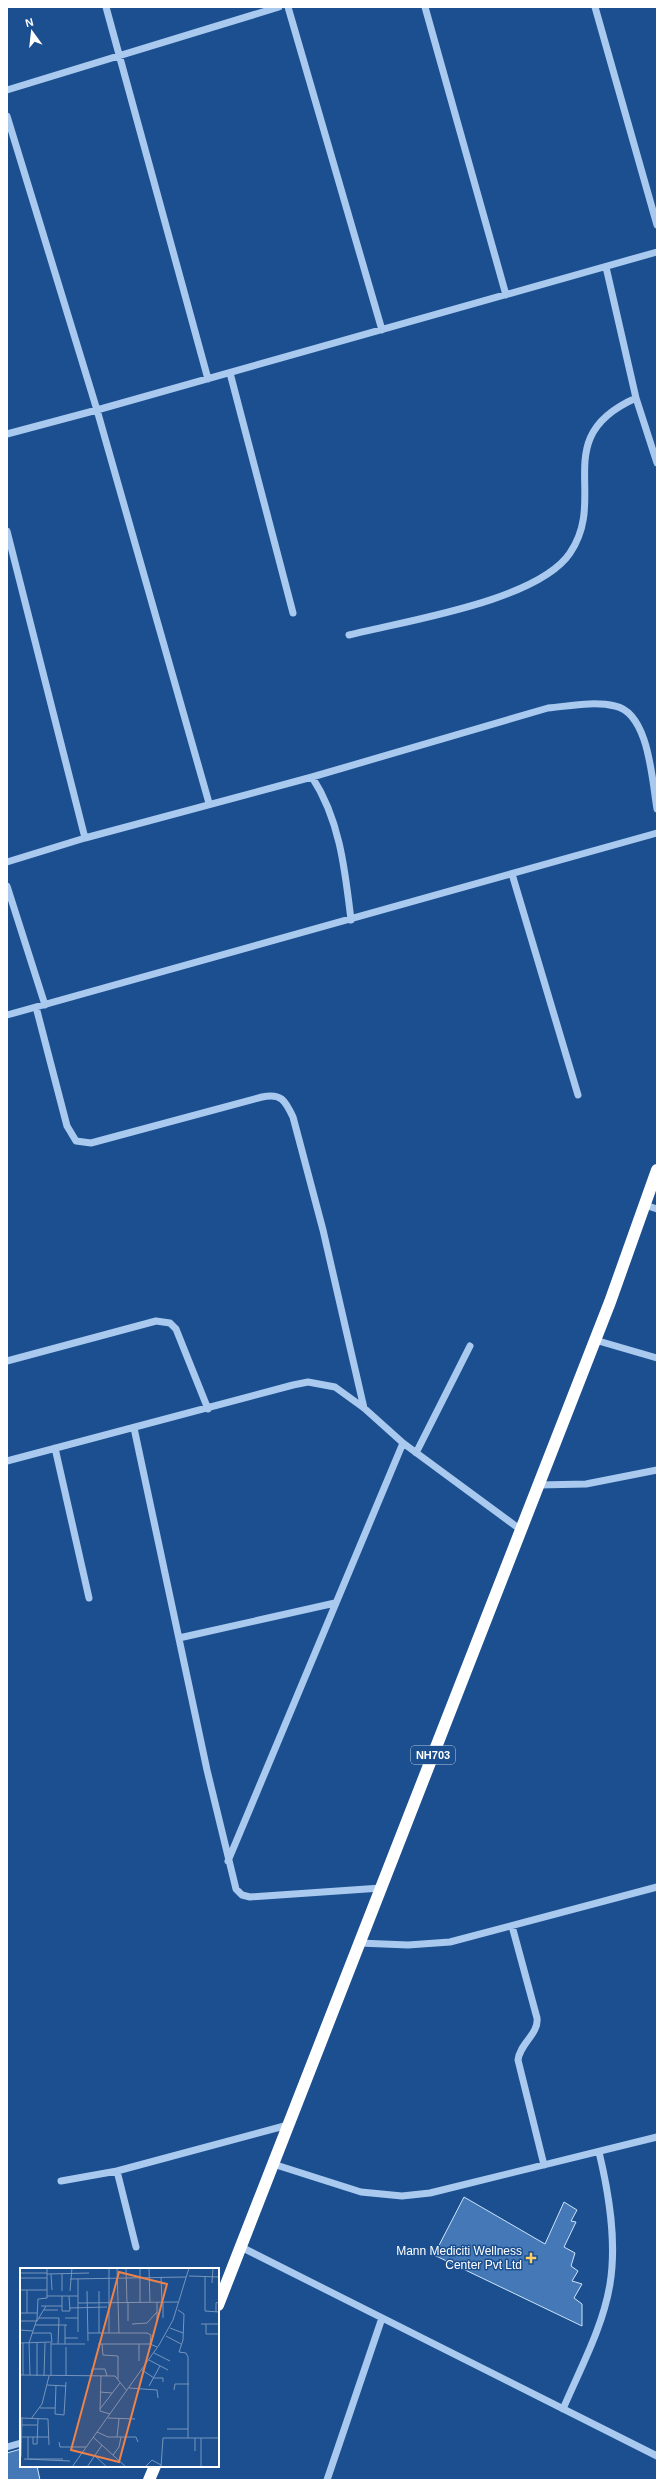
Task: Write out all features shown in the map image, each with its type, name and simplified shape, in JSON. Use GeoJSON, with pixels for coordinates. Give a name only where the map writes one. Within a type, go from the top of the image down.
{"type":"FeatureCollection","features":[{"type":"Feature","properties":{"kind":"highway","name":"NH703"},"geometry":{"type":"LineString","coordinates":[[219,2302],[595,1340],[657,1170]]}},
{"type":"Feature","properties":{"kind":"highway"},"geometry":{"type":"LineString","coordinates":[[149,2480],[155,2467]]}},
{"type":"Feature","properties":{"kind":"street"},"geometry":{"type":"LineString","coordinates":[[106,7],[208,379]]}},
{"type":"Feature","properties":{"kind":"street"},"geometry":{"type":"LineString","coordinates":[[7,90],[279,7]]}},
{"type":"Feature","properties":{"kind":"street"},"geometry":{"type":"LineString","coordinates":[[288,7],[382,330]]}},
{"type":"Feature","properties":{"kind":"street"},"geometry":{"type":"LineString","coordinates":[[425,7],[506,295]]}},
{"type":"Feature","properties":{"kind":"street"},"geometry":{"type":"LineString","coordinates":[[595,7],[657,225]]}},
{"type":"Feature","properties":{"kind":"street"},"geometry":{"type":"LineString","coordinates":[[7,116],[97,410],[209,803]]}},
{"type":"Feature","properties":{"kind":"street"},"geometry":{"type":"LineString","coordinates":[[7,434],[230,373],[657,252]]}},
{"type":"Feature","properties":{"kind":"street"},"geometry":{"type":"LineString","coordinates":[[606,266],[636,398],[657,463]]}},
{"type":"Feature","properties":{"kind":"street"},"geometry":{"type":"LineString","coordinates":[[230,373],[292,613]]}},
{"type":"Feature","properties":{"kind":"street"},"geometry":{"type":"LineString","coordinates":[[349,635],[476,604],[514,591],[547,575],[570,554],[583,524],[586,457],[588,442],[595,427],[617,407],[636,398]]}},
{"type":"Feature","properties":{"kind":"street"},"geometry":{"type":"LineString","coordinates":[[7,531],[85,838]]}},
{"type":"Feature","properties":{"kind":"street"},"geometry":{"type":"LineString","coordinates":[[7,862],[209,803],[312,777],[548,708],[577,705],[616,706],[626,710],[635,720],[644,739],[657,808]]}},
{"type":"Feature","properties":{"kind":"street"},"geometry":{"type":"LineString","coordinates":[[312,777],[324,795],[333,817],[341,848],[350,920]]}},
{"type":"Feature","properties":{"kind":"street"},"geometry":{"type":"LineString","coordinates":[[7,1016],[657,833]]}},
{"type":"Feature","properties":{"kind":"street"},"geometry":{"type":"LineString","coordinates":[[512,874],[578,1095]]}},
{"type":"Feature","properties":{"kind":"street"},"geometry":{"type":"LineString","coordinates":[[7,886],[45,1005]]}},
{"type":"Feature","properties":{"kind":"street"},"geometry":{"type":"LineString","coordinates":[[36,1007],[68,1126],[76,1141],[91,1143],[262,1097],[274,1095],[286,1101],[293,1117],[323,1230],[364,1408]]}},
{"type":"Feature","properties":{"kind":"street"},"geometry":{"type":"LineString","coordinates":[[645,1205],[657,1209]]}},
{"type":"Feature","properties":{"kind":"street"},"geometry":{"type":"LineString","coordinates":[[7,1361],[156,1321],[166,1322],[176,1329],[208,1409]]}},
{"type":"Feature","properties":{"kind":"street"},"geometry":{"type":"LineString","coordinates":[[595,1340],[657,1358]]}},
{"type":"Feature","properties":{"kind":"street"},"geometry":{"type":"LineString","coordinates":[[416,1453],[470,1346]]}},
{"type":"Feature","properties":{"kind":"street"},"geometry":{"type":"LineString","coordinates":[[7,1461],[308,1382],[335,1387],[364,1408],[416,1453],[521,1530]]}},
{"type":"Feature","properties":{"kind":"street"},"geometry":{"type":"LineString","coordinates":[[134,1428],[228,1861],[236,1890],[242,1895],[250,1897],[381,1888]]}},
{"type":"Feature","properties":{"kind":"street"},"geometry":{"type":"LineString","coordinates":[[228,1861],[335,1603],[404,1443]]}},
{"type":"Feature","properties":{"kind":"street"},"geometry":{"type":"LineString","coordinates":[[55,1448],[89,1598]]}},
{"type":"Feature","properties":{"kind":"street"},"geometry":{"type":"LineString","coordinates":[[538,1485],[586,1484],[657,1470]]}},
{"type":"Feature","properties":{"kind":"street"},"geometry":{"type":"LineString","coordinates":[[179,1638],[335,1603]]}},
{"type":"Feature","properties":{"kind":"street"},"geometry":{"type":"LineString","coordinates":[[360,1943],[430,1944],[450,1942],[657,1887]]}},
{"type":"Feature","properties":{"kind":"street"},"geometry":{"type":"LineString","coordinates":[[512,1926],[538,2018],[537,2028],[522,2046],[518,2060],[544,2165]]}},
{"type":"Feature","properties":{"kind":"street"},"geometry":{"type":"LineString","coordinates":[[62,2181],[118,2171],[288,2125]]}},
{"type":"Feature","properties":{"kind":"street"},"geometry":{"type":"LineString","coordinates":[[273,2164],[361,2192],[402,2196],[430,2193],[657,2137]]}},
{"type":"Feature","properties":{"kind":"street"},"geometry":{"type":"LineString","coordinates":[[563,2409],[601,2319],[610,2285],[612,2265],[610,2207],[599,2152]]}},
{"type":"Feature","properties":{"kind":"street"},"geometry":{"type":"LineString","coordinates":[[118,2171],[136,2248]]}},
{"type":"Feature","properties":{"kind":"street"},"geometry":{"type":"LineString","coordinates":[[241,2247],[657,2456]]}},
{"type":"Feature","properties":{"kind":"street"},"geometry":{"type":"LineString","coordinates":[[327,2480],[382,2318]]}},
{"type":"Feature","properties":{"kind":"street"},"geometry":{"type":"LineString","coordinates":[[7,2447],[20,2443]]}},
{"type":"Feature","properties":{"kind":"building"},"geometry":{"type":"Polygon","coordinates":[[[464,2197],[545,2244],[564,2202],[577,2210],[571,2221],[576,2222],[564,2247],[575,2253],[571,2266],[578,2271],[572,2281],[582,2284],[574,2298],[582,2304],[582,2326],[434,2255],[464,2197]]]}},
{"type":"Feature","properties":{"kind":"building"},"geometry":{"type":"Polygon","coordinates":[[[20,2449],[20,2467],[37,2467],[40,2480],[7,2480],[7,2453],[20,2449]]]}},
{"type":"Feature","properties":{"kind":"place","name":"Mann Mediciti Wellness Center Pvt Ltd"},"geometry":{"type":"Point","coordinates":[531,2258]}}]}
